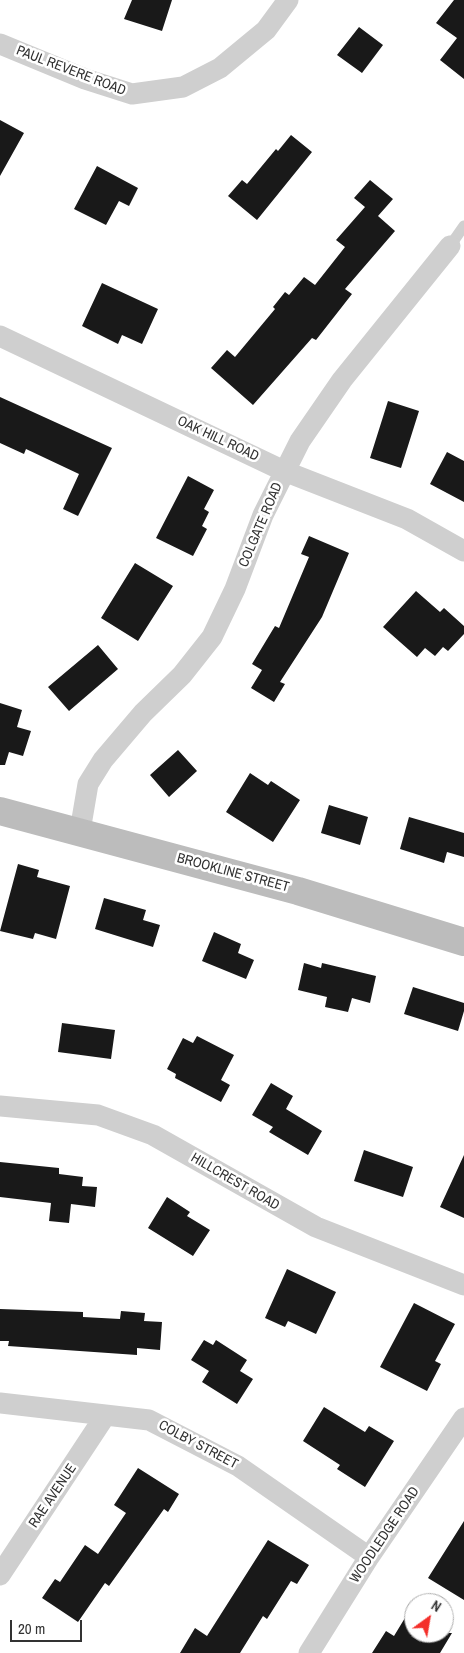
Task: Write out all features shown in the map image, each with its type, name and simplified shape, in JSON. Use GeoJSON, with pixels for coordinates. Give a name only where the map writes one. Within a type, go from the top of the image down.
{"type":"FeatureCollection","features":[{"type":"Feature","properties":{"kind":"street","name":"PAUL REVERE ROAD"},"geometry":{"type":"LineString","coordinates":[[0,44],[85,79],[132,94],[183,87],[220,68],[266,30],[288,0]]}},
{"type":"Feature","properties":{"kind":"street","name":"COLGATE ROAD"},"geometry":{"type":"LineString","coordinates":[[80,831],[88,784],[104,760],[143,713],[182,675],[212,637],[235,589],[263,516],[300,441],[342,380],[450,246]]}},
{"type":"Feature","properties":{"kind":"street","name":"OAK HILL ROAD"},"geometry":{"type":"LineString","coordinates":[[0,336],[284,471],[407,519],[464,551]]}},
{"type":"Feature","properties":{"kind":"street","name":"BROOKLINE STREET"},"geometry":{"type":"LineString","coordinates":[[0,811],[298,891],[464,942]]}},
{"type":"Feature","properties":{"kind":"street","name":"HILLCREST ROAD"},"geometry":{"type":"LineString","coordinates":[[0,1106],[98,1115],[153,1135],[316,1227],[464,1285]]}},
{"type":"Feature","properties":{"kind":"street","name":"COLBY STREET"},"geometry":{"type":"LineString","coordinates":[[0,1403],[149,1420],[238,1466],[369,1557]]}},
{"type":"Feature","properties":{"kind":"street","name":"RAE AVENUE"},"geometry":{"type":"LineString","coordinates":[[0,1575],[105,1416]]}},
{"type":"Feature","properties":{"kind":"street","name":"WOODLEDGE ROAD"},"geometry":{"type":"LineString","coordinates":[[309,1653],[369,1557],[464,1418]]}},
{"type":"Feature","properties":{"kind":"lane","name":"COLGATE ROAD"},"geometry":{"type":"LineString","coordinates":[[450,246],[464,226]]}},
{"type":"Feature","properties":{"kind":"building"},"geometry":{"type":"Polygon","coordinates":[[[132,0],[172,0],[162,31],[124,19],[132,0]]]}},
{"type":"Feature","properties":{"kind":"building"},"geometry":{"type":"Polygon","coordinates":[[[454,0],[464,0],[464,79],[440,60],[457,38],[436,23],[454,0]]]}},
{"type":"Feature","properties":{"kind":"building"},"geometry":{"type":"Polygon","coordinates":[[[359,27],[383,45],[362,73],[337,55],[359,27]]]}},
{"type":"Feature","properties":{"kind":"building"},"geometry":{"type":"Polygon","coordinates":[[[0,120],[24,133],[0,176],[0,120]]]}},
{"type":"Feature","properties":{"kind":"building"},"geometry":{"type":"Polygon","coordinates":[[[291,135],[312,152],[257,220],[228,196],[242,180],[247,184],[276,149],[278,151],[291,135]]]}},
{"type":"Feature","properties":{"kind":"building"},"geometry":{"type":"Polygon","coordinates":[[[97,166],[138,188],[129,206],[119,201],[106,225],[74,209],[97,166]]]}},
{"type":"Feature","properties":{"kind":"building"},"geometry":{"type":"Polygon","coordinates":[[[370,180],[393,199],[378,216],[395,231],[345,289],[352,294],[316,340],[312,338],[253,405],[211,368],[227,350],[235,357],[275,309],[273,307],[285,292],[289,295],[304,277],[315,285],[345,247],[336,240],[365,207],[354,198],[370,180]]]}},
{"type":"Feature","properties":{"kind":"building"},"geometry":{"type":"Polygon","coordinates":[[[102,283],[158,309],[142,344],[122,335],[118,344],[82,326],[102,283]]]}},
{"type":"Feature","properties":{"kind":"building"},"geometry":{"type":"Polygon","coordinates":[[[0,397],[112,448],[78,516],[63,509],[79,474],[26,449],[24,454],[0,443],[0,397]]]}},
{"type":"Feature","properties":{"kind":"building"},"geometry":{"type":"Polygon","coordinates":[[[388,401],[419,411],[401,468],[370,458],[388,401]]]}},
{"type":"Feature","properties":{"kind":"building"},"geometry":{"type":"Polygon","coordinates":[[[447,452],[464,461],[464,502],[430,484],[447,452]]]}},
{"type":"Feature","properties":{"kind":"building"},"geometry":{"type":"Polygon","coordinates":[[[188,476],[214,490],[204,509],[209,512],[202,526],[207,529],[193,556],[156,538],[188,476]]]}},
{"type":"Feature","properties":{"kind":"building"},"geometry":{"type":"Polygon","coordinates":[[[309,536],[349,553],[322,617],[280,682],[285,684],[274,702],[251,688],[262,670],[252,664],[275,626],[279,628],[309,557],[301,554],[309,536]]]}},
{"type":"Feature","properties":{"kind":"building"},"geometry":{"type":"Polygon","coordinates":[[[135,563],[173,586],[138,641],[101,618],[135,563]]]}},
{"type":"Feature","properties":{"kind":"building"},"geometry":{"type":"Polygon","coordinates":[[[416,591],[440,612],[444,608],[464,626],[464,634],[448,651],[443,647],[435,656],[425,648],[417,657],[383,627],[416,591]]]}},
{"type":"Feature","properties":{"kind":"building"},"geometry":{"type":"Polygon","coordinates":[[[98,645],[118,669],[69,711],[48,687],[98,645]]]}},
{"type":"Feature","properties":{"kind":"building"},"geometry":{"type":"Polygon","coordinates":[[[0,703],[22,710],[17,727],[31,731],[23,756],[9,752],[5,765],[0,765],[0,703]]]}},
{"type":"Feature","properties":{"kind":"building"},"geometry":{"type":"Polygon","coordinates":[[[178,750],[197,771],[169,797],[150,775],[178,750]]]}},
{"type":"Feature","properties":{"kind":"building"},"geometry":{"type":"Polygon","coordinates":[[[250,773],[268,785],[271,781],[300,800],[273,842],[226,812],[250,773]]]}},
{"type":"Feature","properties":{"kind":"building"},"geometry":{"type":"Polygon","coordinates":[[[329,805],[368,817],[360,845],[321,833],[329,805]]]}},
{"type":"Feature","properties":{"kind":"building"},"geometry":{"type":"Polygon","coordinates":[[[409,817],[464,833],[464,857],[447,852],[444,863],[400,849],[409,817]]]}},
{"type":"Feature","properties":{"kind":"building"},"geometry":{"type":"Polygon","coordinates":[[[18,864],[39,870],[37,877],[70,886],[56,939],[35,933],[33,939],[0,931],[18,864]]]}},
{"type":"Feature","properties":{"kind":"building"},"geometry":{"type":"Polygon","coordinates":[[[104,898],[146,910],[143,920],[160,925],[153,947],[95,929],[104,898]]]}},
{"type":"Feature","properties":{"kind":"building"},"geometry":{"type":"Polygon","coordinates":[[[214,932],[241,944],[238,953],[254,960],[246,979],[202,961],[214,932]]]}},
{"type":"Feature","properties":{"kind":"building"},"geometry":{"type":"Polygon","coordinates":[[[304,963],[321,968],[322,963],[376,976],[370,1003],[352,998],[348,1012],[325,1007],[327,997],[298,990],[304,963]]]}},
{"type":"Feature","properties":{"kind":"building"},"geometry":{"type":"Polygon","coordinates":[[[413,987],[464,1003],[464,1011],[458,1031],[404,1014],[413,987]]]}},
{"type":"Feature","properties":{"kind":"building"},"geometry":{"type":"Polygon","coordinates":[[[62,1023],[115,1030],[111,1059],[58,1052],[62,1023]]]}},
{"type":"Feature","properties":{"kind":"building"},"geometry":{"type":"Polygon","coordinates":[[[197,1036],[234,1055],[221,1080],[230,1085],[221,1102],[175,1078],[176,1074],[167,1069],[183,1038],[193,1043],[197,1036]]]}},
{"type":"Feature","properties":{"kind":"building"},"geometry":{"type":"Polygon","coordinates":[[[271,1083],[293,1096],[286,1109],[322,1131],[308,1155],[269,1132],[273,1127],[252,1115],[271,1083]]]}},
{"type":"Feature","properties":{"kind":"building"},"geometry":{"type":"Polygon","coordinates":[[[364,1150],[413,1167],[403,1197],[354,1181],[364,1150]]]}},
{"type":"Feature","properties":{"kind":"building"},"geometry":{"type":"Polygon","coordinates":[[[464,1155],[464,1218],[440,1207],[464,1155]]]}},
{"type":"Feature","properties":{"kind":"building"},"geometry":{"type":"Polygon","coordinates":[[[0,1162],[59,1168],[59,1174],[83,1177],[82,1186],[97,1187],[95,1207],[71,1204],[69,1223],[49,1221],[51,1203],[0,1197],[0,1162]]]}},
{"type":"Feature","properties":{"kind":"building"},"geometry":{"type":"Polygon","coordinates":[[[167,1197],[190,1212],[187,1216],[210,1230],[193,1256],[148,1228],[167,1197]]]}},
{"type":"Feature","properties":{"kind":"building"},"geometry":{"type":"Polygon","coordinates":[[[287,1269],[336,1292],[316,1334],[288,1321],[285,1327],[265,1318],[287,1269]]]}},
{"type":"Feature","properties":{"kind":"building"},"geometry":{"type":"Polygon","coordinates":[[[414,1303],[455,1324],[435,1361],[441,1364],[427,1391],[380,1367],[414,1303]]]}},
{"type":"Feature","properties":{"kind":"building"},"geometry":{"type":"Polygon","coordinates":[[[0,1309],[83,1312],[83,1317],[120,1319],[121,1311],[145,1313],[144,1321],[162,1322],[160,1350],[137,1348],[137,1355],[8,1346],[9,1341],[0,1341],[0,1309]]]}},
{"type":"Feature","properties":{"kind":"building"},"geometry":{"type":"Polygon","coordinates":[[[204,1340],[213,1345],[216,1340],[247,1360],[240,1371],[253,1379],[237,1404],[202,1382],[209,1371],[191,1360],[204,1340]]]}},
{"type":"Feature","properties":{"kind":"building"},"geometry":{"type":"Polygon","coordinates":[[[324,1407],[365,1432],[369,1426],[394,1441],[365,1487],[337,1469],[340,1465],[303,1441],[324,1407]]]}},
{"type":"Feature","properties":{"kind":"building"},"geometry":{"type":"Polygon","coordinates":[[[138,1468],[179,1494],[168,1512],[164,1509],[109,1586],[105,1583],[78,1622],[42,1598],[55,1579],[60,1582],[85,1545],[98,1554],[126,1513],[114,1505],[138,1468]]]}},
{"type":"Feature","properties":{"kind":"building"},"geometry":{"type":"Polygon","coordinates":[[[464,1521],[464,1600],[428,1578],[464,1521]]]}},
{"type":"Feature","properties":{"kind":"building"},"geometry":{"type":"Polygon","coordinates":[[[268,1540],[309,1565],[297,1584],[291,1581],[267,1619],[263,1616],[240,1653],[180,1653],[195,1628],[207,1636],[268,1540]]]}},
{"type":"Feature","properties":{"kind":"building"},"geometry":{"type":"Polygon","coordinates":[[[404,1620],[404,1643],[446,1643],[440,1653],[372,1653],[386,1631],[394,1636],[404,1620]]]}}]}
